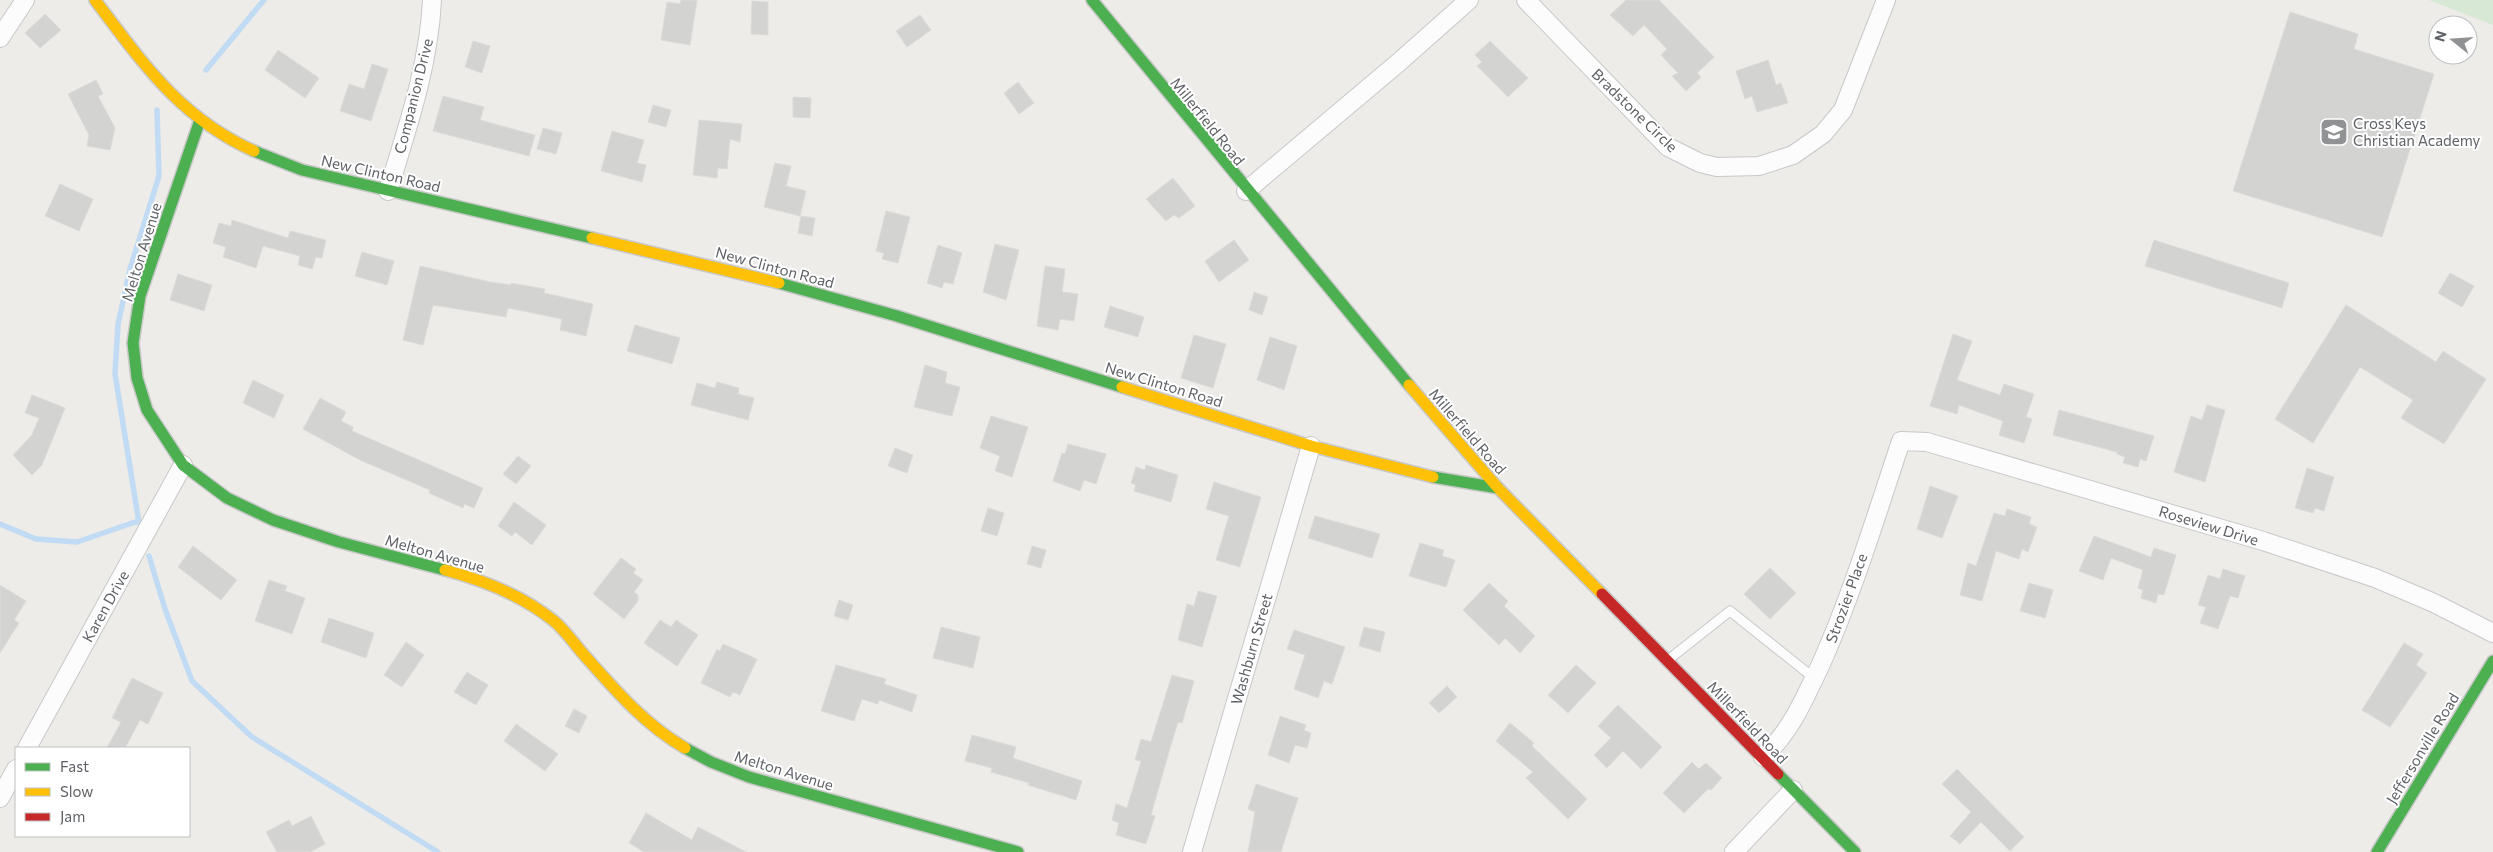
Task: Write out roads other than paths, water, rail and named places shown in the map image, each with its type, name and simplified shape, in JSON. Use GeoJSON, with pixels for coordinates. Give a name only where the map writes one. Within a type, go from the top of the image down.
{"type":"FeatureCollection","features":[{"type":"Feature","properties":{"kind":"street"},"geometry":{"type":"LineString","coordinates":[[0,38],[25,0]]}},
{"type":"Feature","properties":{"kind":"street","name":"New Clinton Road"},"geometry":{"type":"LineString","coordinates":[[95,0],[149,68],[200,120],[273,159],[302,170],[583,234],[754,276],[897,316],[1310,446],[1444,480],[1498,488]]}},
{"type":"Feature","properties":{"kind":"street","name":"Companion Drive"},"geometry":{"type":"LineString","coordinates":[[388,191],[414,104],[431,22],[432,0]]}},
{"type":"Feature","properties":{"kind":"street","name":"Millerfield Road"},"geometry":{"type":"LineString","coordinates":[[1092,0],[1246,191],[1498,488],[1854,852]]}},
{"type":"Feature","properties":{"kind":"street"},"geometry":{"type":"LineString","coordinates":[[1246,191],[1398,63],[1469,0]]}},
{"type":"Feature","properties":{"kind":"street","name":"Bradstone Circle"},"geometry":{"type":"LineString","coordinates":[[1526,0],[1668,147],[1700,163],[1717,166],[1759,166],[1793,155],[1823,134],[1843,110],[1886,0]]}},
{"type":"Feature","properties":{"kind":"street","name":"Melton Avenue"},"geometry":{"type":"LineString","coordinates":[[200,120],[140,296],[133,343],[137,378],[147,410],[183,465],[227,498],[273,520],[339,542],[476,578],[520,600],[555,622],[628,704],[665,736],[711,762],[748,777],[1018,852]]}},
{"type":"Feature","properties":{"kind":"street","name":"Strozier Place"},"geometry":{"type":"LineString","coordinates":[[1763,757],[1780,741],[1798,712],[1840,622],[1901,441],[1917,442]]}},
{"type":"Feature","properties":{"kind":"street","name":"Roseview Drive"},"geometry":{"type":"LineString","coordinates":[[1917,442],[1927,442],[2254,538],[2366,575],[2434,603],[2493,633]]}},
{"type":"Feature","properties":{"kind":"street","name":"Washburn Street"},"geometry":{"type":"LineString","coordinates":[[1192,852],[1310,446]]}},
{"type":"Feature","properties":{"kind":"street","name":"Karen Drive"},"geometry":{"type":"LineString","coordinates":[[28,747],[183,465]]}},
{"type":"Feature","properties":{"kind":"street","name":"Jeffersonville Road"},"geometry":{"type":"LineString","coordinates":[[2377,852],[2492,664]]}},
{"type":"Feature","properties":{"kind":"street"},"geometry":{"type":"LineString","coordinates":[[0,798],[15,771]]}},
{"type":"Feature","properties":{"kind":"street"},"geometry":{"type":"LineString","coordinates":[[1734,852],[1793,790]]}},
{"type":"Feature","properties":{"kind":"lane"},"geometry":{"type":"LineString","coordinates":[[1667,660],[1730,611],[1814,678]]}},
{"type":"Feature","properties":{"kind":"waterway"},"geometry":{"type":"LineString","coordinates":[[206,70],[264,0]]}},
{"type":"Feature","properties":{"kind":"waterway"},"geometry":{"type":"LineString","coordinates":[[139,523],[115,374],[118,324],[130,269],[159,176],[157,110]]}},
{"type":"Feature","properties":{"kind":"waterway"},"geometry":{"type":"LineString","coordinates":[[0,524],[36,539],[77,542],[138,521]]}},
{"type":"Feature","properties":{"kind":"waterway"},"geometry":{"type":"LineString","coordinates":[[149,556],[165,609],[192,681],[252,737],[438,852]]}},
{"type":"Feature","properties":{"kind":"place","name":"Cross Keys Christian Academy"},"geometry":{"type":"Point","coordinates":[2334,132]}}]}
